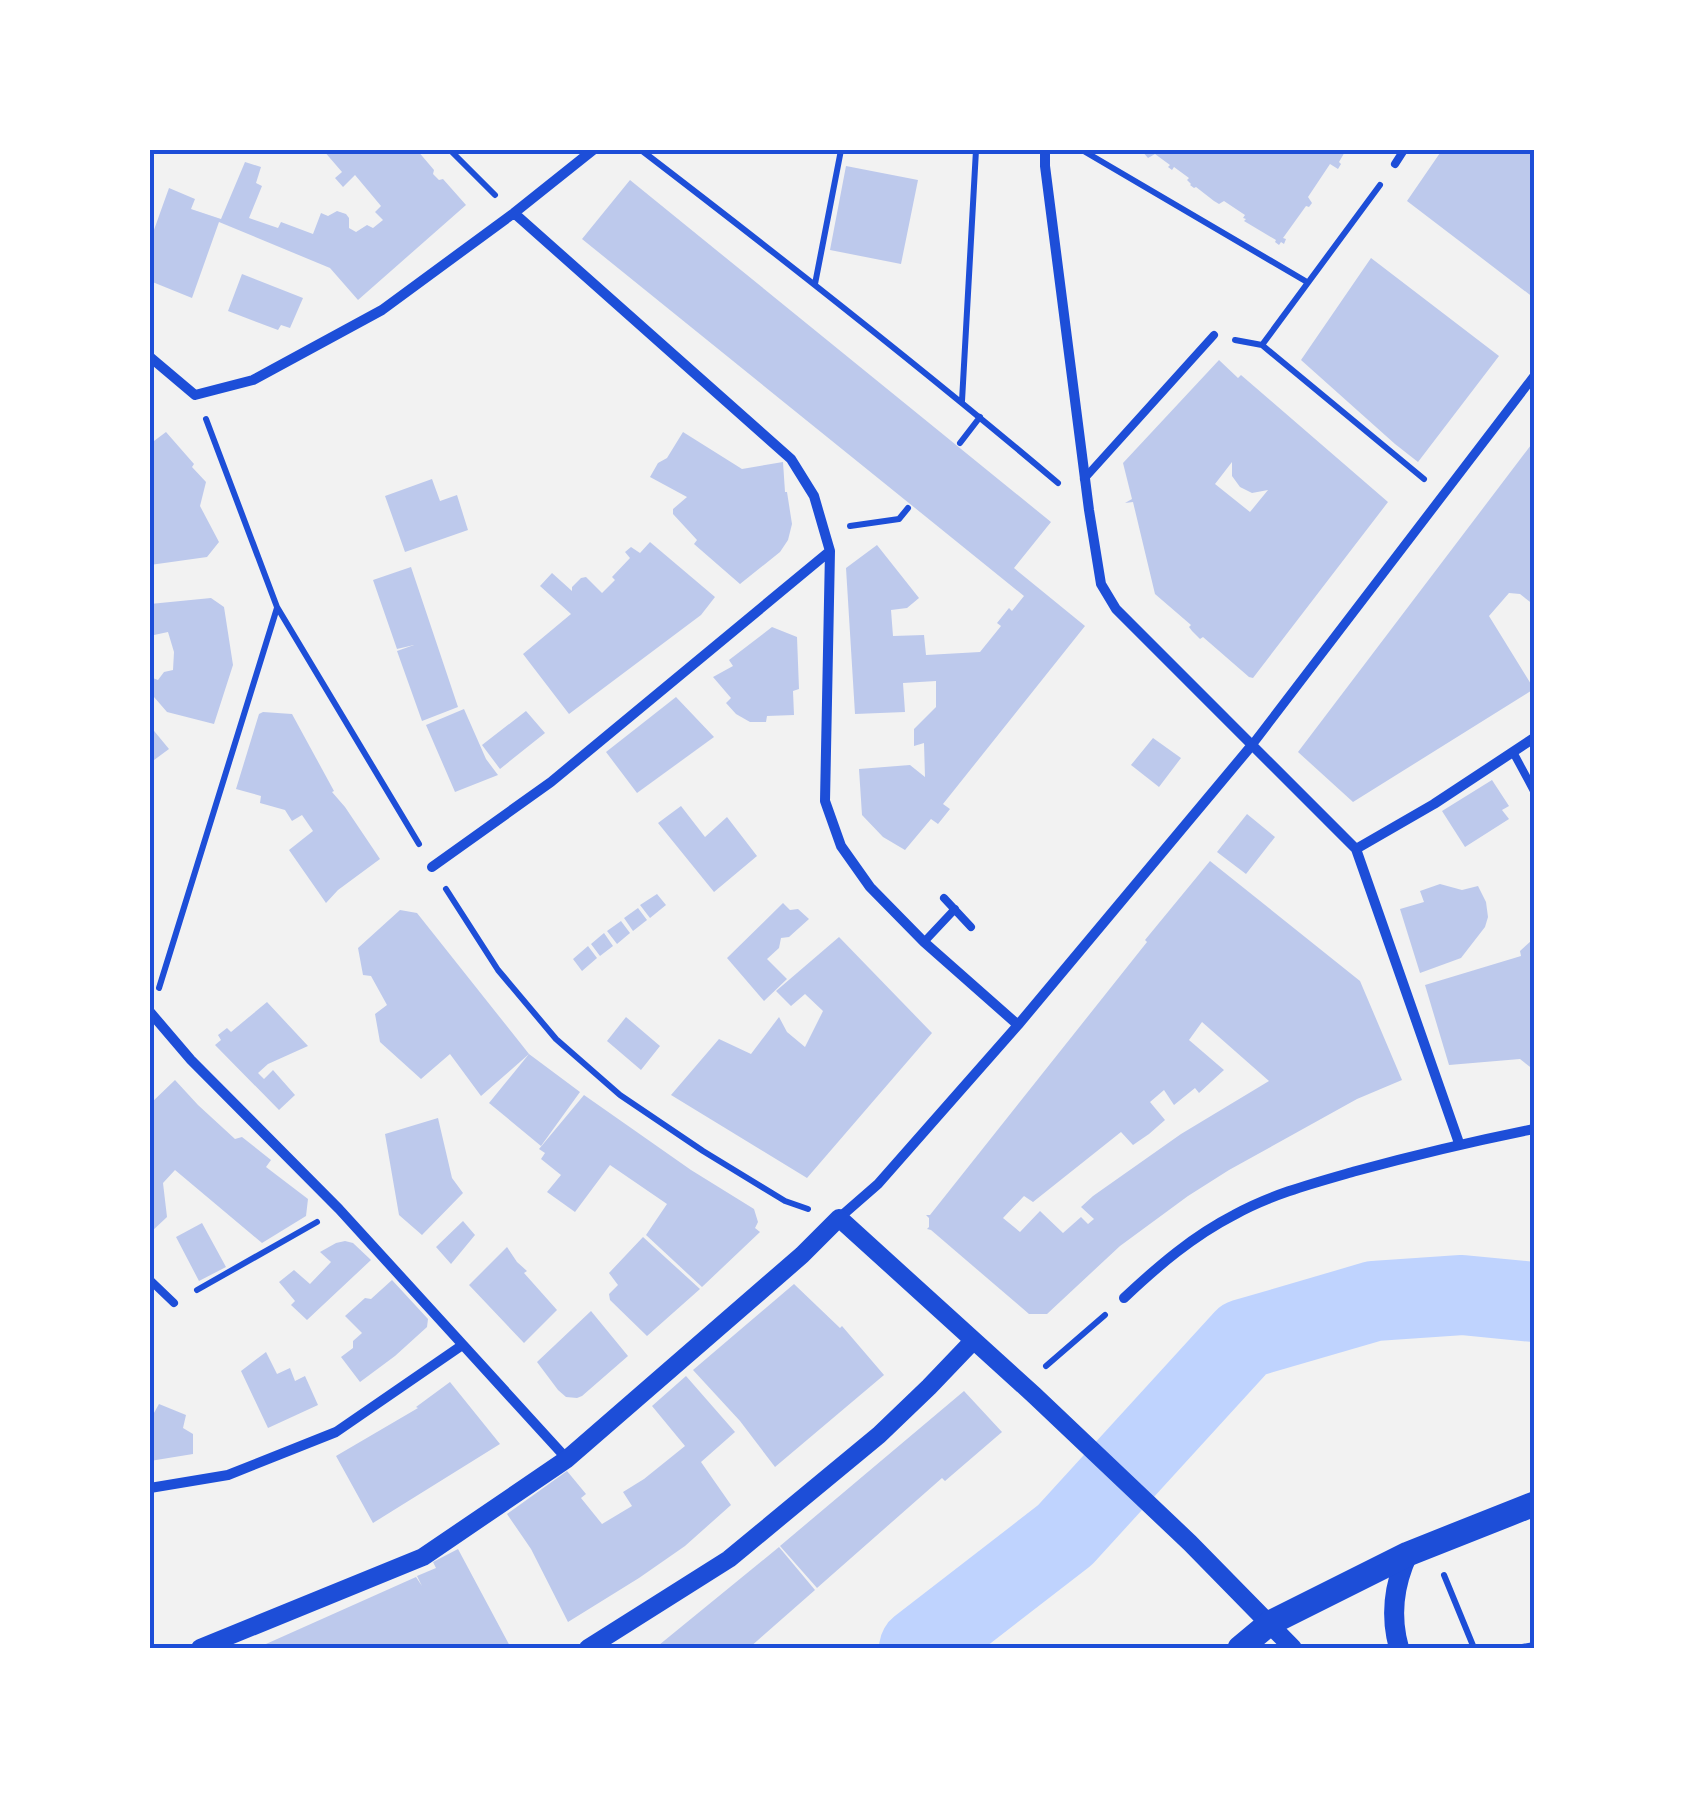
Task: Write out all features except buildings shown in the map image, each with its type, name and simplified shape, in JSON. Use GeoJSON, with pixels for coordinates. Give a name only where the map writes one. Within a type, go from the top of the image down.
{"type":"FeatureCollection","features":[{"type":"Feature","properties":{"kind":"main road"},"geometry":{"type":"LineString","coordinates":[[1240,1648],[1270,1623],[1419,1549],[1534,1504]]}},
{"type":"Feature","properties":{"kind":"main road"},"geometry":{"type":"LineString","coordinates":[[1399,1648],[1394,1610],[1400,1571],[1419,1549]]}},
{"type":"Feature","properties":{"kind":"street"},"geometry":{"type":"LineString","coordinates":[[150,357],[195,395],[253,380],[382,310],[514,214],[593,150]]}},
{"type":"Feature","properties":{"kind":"street"},"geometry":{"type":"LineString","coordinates":[[1044,150],[1084,478],[1101,584],[1116,609],[1356,849],[1459,1144]]}},
{"type":"Feature","properties":{"kind":"street"},"geometry":{"type":"LineString","coordinates":[[514,214],[790,459],[814,496],[830,550],[825,800],[841,846],[870,887],[924,942],[1018,1025]]}},
{"type":"Feature","properties":{"kind":"street"},"geometry":{"type":"LineString","coordinates":[[200,1648],[423,1556],[566,1459],[802,1255],[878,1184],[1018,1025],[1252,745],[1534,376]]}},
{"type":"Feature","properties":{"kind":"street"},"geometry":{"type":"LineString","coordinates":[[432,867],[551,782],[830,550]]}},
{"type":"Feature","properties":{"kind":"street"},"geometry":{"type":"LineString","coordinates":[[1356,849],[1434,804],[1534,738]]}},
{"type":"Feature","properties":{"kind":"street"},"geometry":{"type":"LineString","coordinates":[[151,1013],[191,1060],[339,1210],[566,1459]]}},
{"type":"Feature","properties":{"kind":"street"},"geometry":{"type":"LineString","coordinates":[[1124,1298],[1159,1265],[1195,1239],[1266,1199],[1459,1144],[1534,1129]]}},
{"type":"Feature","properties":{"kind":"street"},"geometry":{"type":"LineString","coordinates":[[839,1218],[1190,1543],[1292,1648]]}},
{"type":"Feature","properties":{"kind":"street"},"geometry":{"type":"LineString","coordinates":[[588,1648],[729,1560],[879,1435],[973,1341]]}},
{"type":"Feature","properties":{"kind":"street"},"geometry":{"type":"LineString","coordinates":[[150,1488],[228,1475],[336,1432],[461,1346]]}},
{"type":"Feature","properties":{"kind":"lane"},"geometry":{"type":"LineString","coordinates":[[1395,164],[1404,150]]}},
{"type":"Feature","properties":{"kind":"lane"},"geometry":{"type":"LineString","coordinates":[[1084,478],[1214,335]]}},
{"type":"Feature","properties":{"kind":"lane"},"geometry":{"type":"LineString","coordinates":[[1513,752],[1534,792]]}},
{"type":"Feature","properties":{"kind":"lane"},"geometry":{"type":"LineString","coordinates":[[944,898],[971,927]]}},
{"type":"Feature","properties":{"kind":"lane"},"geometry":{"type":"LineString","coordinates":[[924,942],[955,910]]}},
{"type":"Feature","properties":{"kind":"lane"},"geometry":{"type":"LineString","coordinates":[[150,1280],[174,1303]]}},
{"type":"Feature","properties":{"kind":"path"},"geometry":{"type":"LineString","coordinates":[[450,150],[514,214]]}},
{"type":"Feature","properties":{"kind":"path"},"geometry":{"type":"LineString","coordinates":[[641,150],[816,284],[1089,510]]}},
{"type":"Feature","properties":{"kind":"path"},"geometry":{"type":"LineString","coordinates":[[816,284],[841,150]]}},
{"type":"Feature","properties":{"kind":"path"},"geometry":{"type":"LineString","coordinates":[[962,402],[976,150]]}},
{"type":"Feature","properties":{"kind":"path"},"geometry":{"type":"LineString","coordinates":[[1082,150],[1308,282]]}},
{"type":"Feature","properties":{"kind":"path"},"geometry":{"type":"LineString","coordinates":[[1395,164],[1262,346],[1444,496]]}},
{"type":"Feature","properties":{"kind":"path"},"geometry":{"type":"LineString","coordinates":[[960,443],[980,417]]}},
{"type":"Feature","properties":{"kind":"path"},"geometry":{"type":"LineString","coordinates":[[825,530],[899,519],[908,508]]}},
{"type":"Feature","properties":{"kind":"path"},"geometry":{"type":"LineString","coordinates":[[151,1013],[277,607]]}},
{"type":"Feature","properties":{"kind":"path"},"geometry":{"type":"LineString","coordinates":[[174,1303],[339,1210]]}},
{"type":"Feature","properties":{"kind":"path"},"geometry":{"type":"LineString","coordinates":[[1029,1391],[1124,1298]]}},
{"type":"Feature","properties":{"kind":"path"},"geometry":{"type":"LineString","coordinates":[[1419,1549],[1453,1594],[1474,1648]]}},
{"type":"Feature","properties":{"kind":"path"},"geometry":{"type":"LineString","coordinates":[[1517,1648],[1534,1644]]}},
{"type":"Feature","properties":{"kind":"waterway"},"geometry":{"type":"LineString","coordinates":[[919,1648],[1065,1535],[1244,1339],[1374,1301],[1462,1295],[1534,1302]]}}]}
